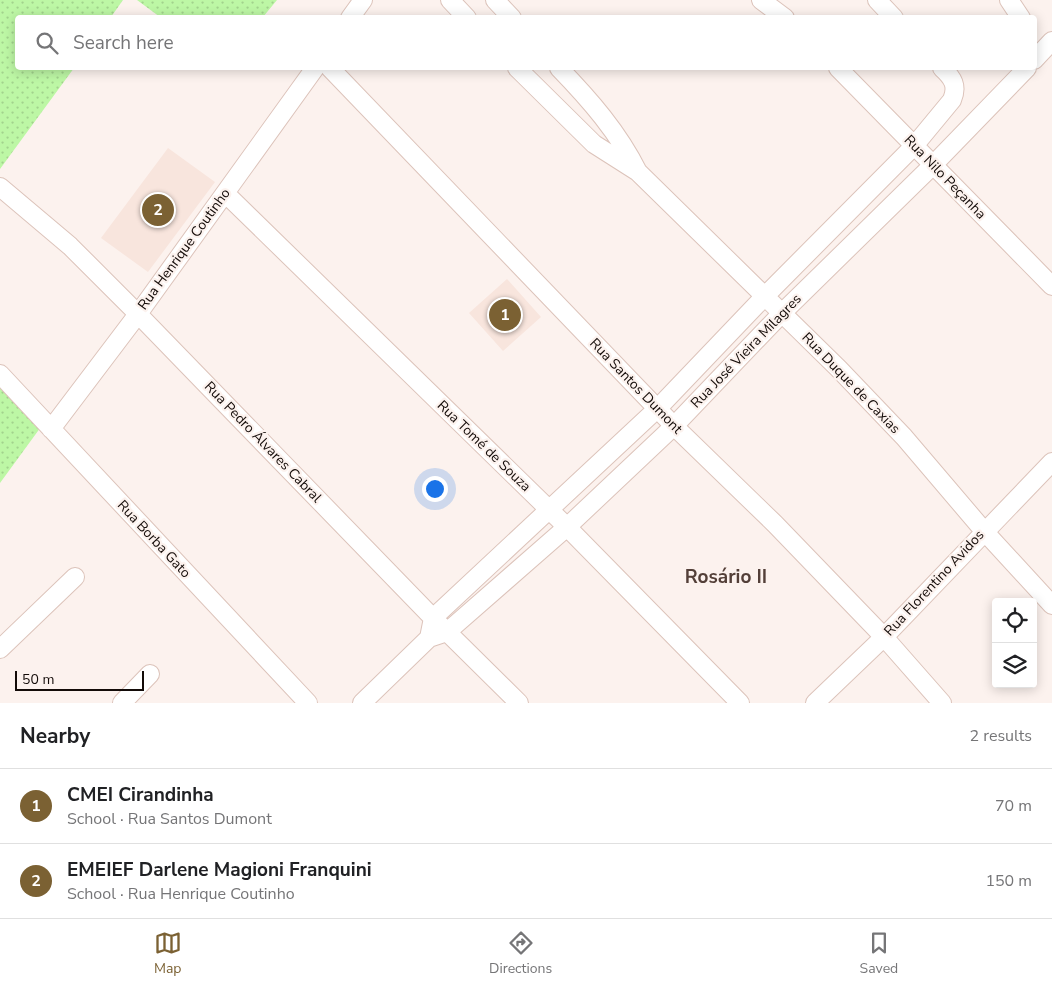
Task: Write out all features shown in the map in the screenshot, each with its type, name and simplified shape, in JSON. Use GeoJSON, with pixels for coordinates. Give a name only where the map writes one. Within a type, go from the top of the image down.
{"type":"FeatureCollection","features":[{"type":"Feature","properties":{"kind":"street"},"geometry":{"type":"LineString","coordinates":[[352,15],[363,0]]}},
{"type":"Feature","properties":{"kind":"street"},"geometry":{"type":"LineString","coordinates":[[450,0],[464,15]]}},
{"type":"Feature","properties":{"kind":"street"},"geometry":{"type":"LineString","coordinates":[[495,0],[509,15]]}},
{"type":"Feature","properties":{"kind":"street"},"geometry":{"type":"LineString","coordinates":[[761,0],[781,15]]}},
{"type":"Feature","properties":{"kind":"street"},"geometry":{"type":"LineString","coordinates":[[780,0],[789,15]]}},
{"type":"Feature","properties":{"kind":"street"},"geometry":{"type":"LineString","coordinates":[[877,0],[891,15]]}},
{"type":"Feature","properties":{"kind":"street"},"geometry":{"type":"LineString","coordinates":[[1009,0],[1019,15]]}},
{"type":"Feature","properties":{"kind":"street","name":"Rua Henrique Coutinho"},"geometry":{"type":"LineString","coordinates":[[51,429],[138,314],[314,70]]}},
{"type":"Feature","properties":{"kind":"street","name":"Rua Santos Dumont"},"geometry":{"type":"LineString","coordinates":[[332,70],[674,426],[775,524],[884,637],[942,703]]}},
{"type":"Feature","properties":{"kind":"street","name":"Rua Duque de Caxias"},"geometry":{"type":"LineString","coordinates":[[519,70],[594,144],[638,172],[764,297],[839,368],[904,437],[984,531],[1052,605]]}},
{"type":"Feature","properties":{"kind":"street","name":"Rua Duque de Caxias"},"geometry":{"type":"LineString","coordinates":[[561,70],[609,125],[624,145],[638,172]]}},
{"type":"Feature","properties":{"kind":"street","name":"Rua Nilo Peçanha"},"geometry":{"type":"LineString","coordinates":[[840,70],[1052,286]]}},
{"type":"Feature","properties":{"kind":"street"},"geometry":{"type":"LineString","coordinates":[[429,638],[433,618],[658,408],[764,297],[914,146],[952,100],[955,93],[955,85],[944,70]]}},
{"type":"Feature","properties":{"kind":"street","name":"Rua José Vieira Milagres"},"geometry":{"type":"LineString","coordinates":[[362,703],[429,638],[447,632],[567,527],[674,426],[782,313],[933,165],[1025,70]]}},
{"type":"Feature","properties":{"kind":"street","name":"Rua Pedro Álvares Cabral"},"geometry":{"type":"LineString","coordinates":[[0,187],[70,246],[433,618],[519,703]]}},
{"type":"Feature","properties":{"kind":"street","name":"Rua Tomé de Souza"},"geometry":{"type":"LineString","coordinates":[[225,193],[550,510],[740,703]]}},
{"type":"Feature","properties":{"kind":"street","name":"Rua Borba Gato"},"geometry":{"type":"LineString","coordinates":[[0,374],[308,703]]}},
{"type":"Feature","properties":{"kind":"street","name":"Rua Florentino Avidos"},"geometry":{"type":"LineString","coordinates":[[815,703],[884,637],[1052,462]]}},
{"type":"Feature","properties":{"kind":"street"},"geometry":{"type":"LineString","coordinates":[[0,649],[75,577]]}},
{"type":"Feature","properties":{"kind":"street"},"geometry":{"type":"LineString","coordinates":[[122,703],[150,674]]}},
{"type":"Feature","properties":{"kind":"shaded area"},"geometry":{"type":"Polygon","coordinates":[[[168,148],[215,182],[148,272],[101,238],[168,148]]]}},
{"type":"Feature","properties":{"kind":"shaded area"},"geometry":{"type":"Polygon","coordinates":[[[507,279],[541,317],[503,351],[469,313],[507,279]]]}},
{"type":"Feature","properties":{"kind":"green space"},"geometry":{"type":"Polygon","coordinates":[[[0,0],[123,0],[112,15],[15,15],[15,70],[73,70],[0,169],[0,0]]]}},
{"type":"Feature","properties":{"kind":"green space"},"geometry":{"type":"Polygon","coordinates":[[[137,0],[277,0],[265,15],[157,15],[137,0]]]}},
{"type":"Feature","properties":{"kind":"green space"},"geometry":{"type":"Polygon","coordinates":[[[0,374],[46,420],[0,483],[0,374]]]}},
{"type":"Feature","properties":{"kind":"place","name":"EMEIEF Darlene Magioni Franquini"},"geometry":{"type":"Point","coordinates":[158,210]}},
{"type":"Feature","properties":{"kind":"place","name":"CMEI Cirandinha"},"geometry":{"type":"Point","coordinates":[505,315]}},
{"type":"Feature","properties":{"kind":"district","name":"Rosário II"},"geometry":{"type":"Point","coordinates":[726,577]}}]}
